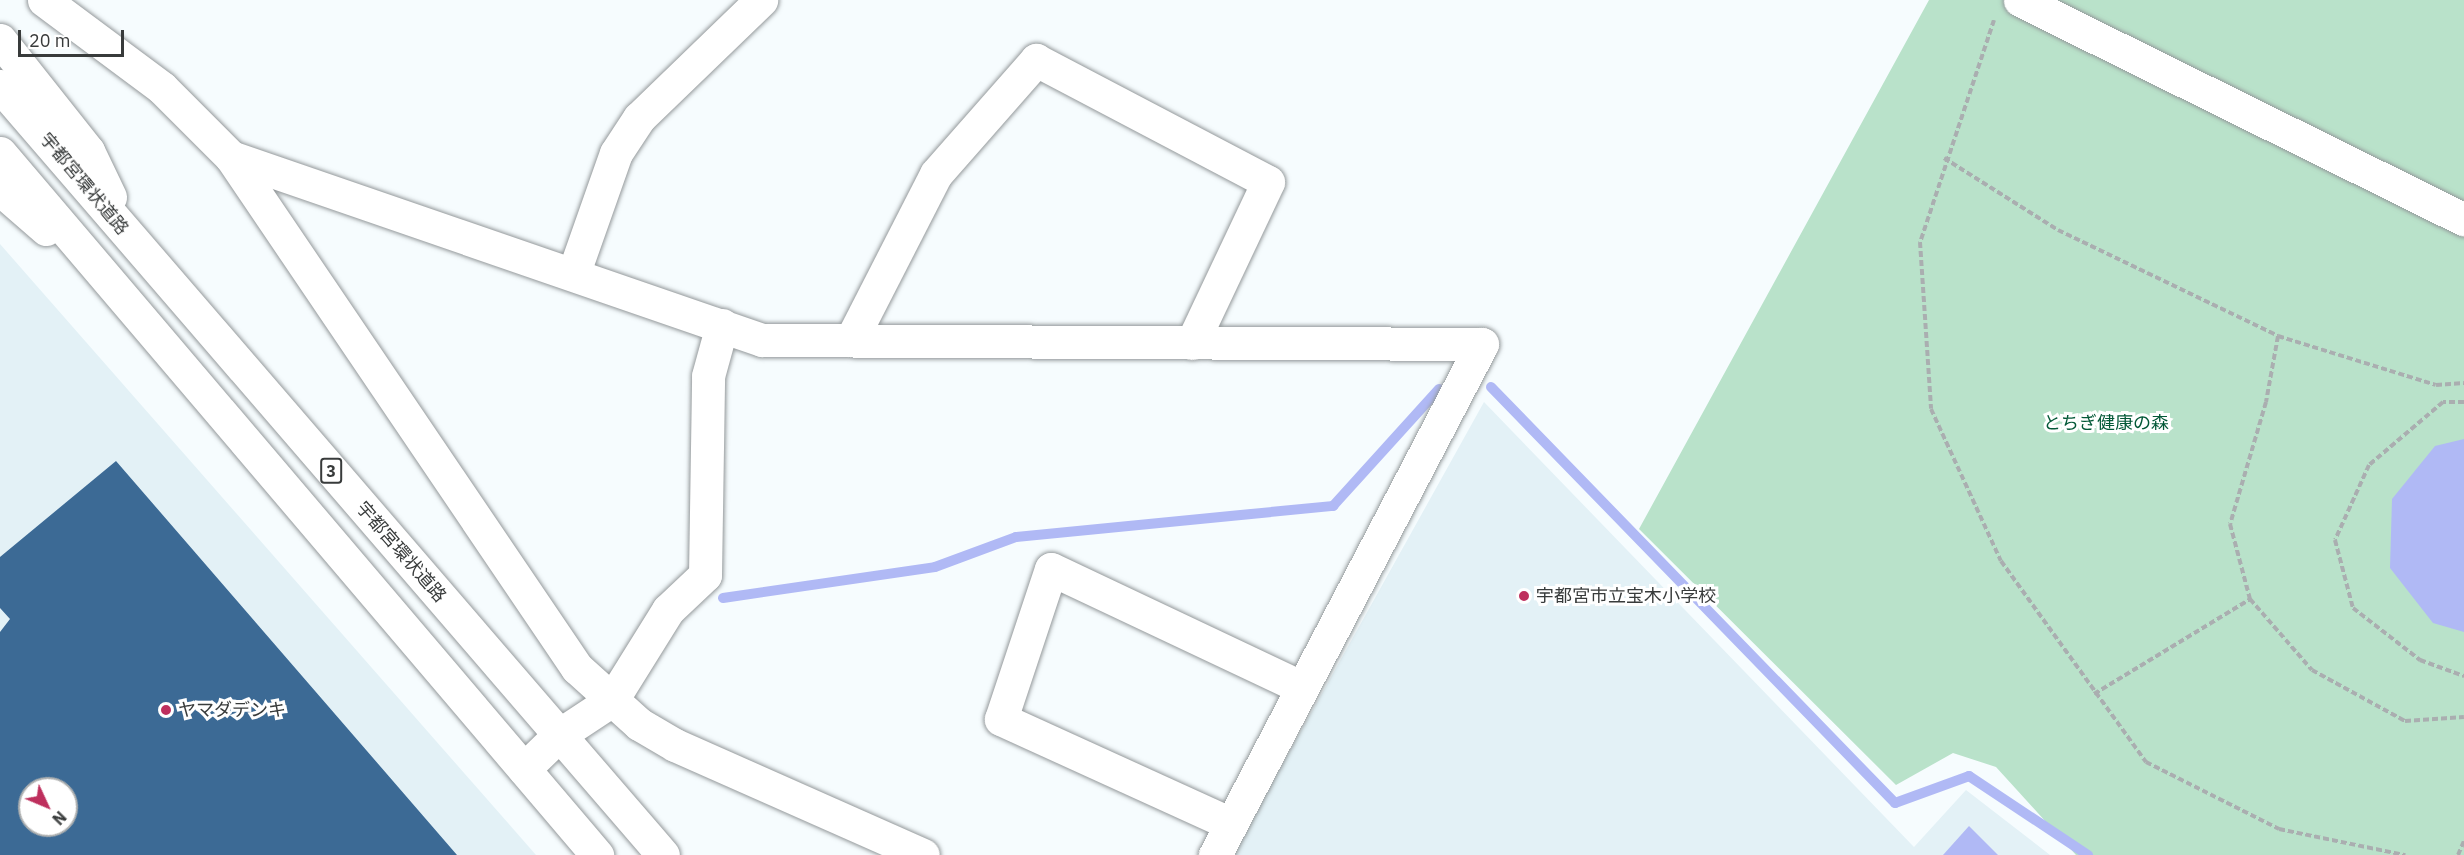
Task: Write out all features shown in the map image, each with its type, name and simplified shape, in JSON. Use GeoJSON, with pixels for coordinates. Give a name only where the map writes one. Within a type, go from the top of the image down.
{"type":"FeatureCollection","features":[{"type":"Feature","properties":{"kind":"street"},"geometry":{"type":"LineString","coordinates":[[44,0],[162,88],[231,157],[577,668],[612,699],[675,745],[923,855]]}},
{"type":"Feature","properties":{"kind":"street"},"geometry":{"type":"LineString","coordinates":[[574,272],[616,153],[639,118],[761,0]]}},
{"type":"Feature","properties":{"kind":"street"},"geometry":{"type":"LineString","coordinates":[[2009,5],[2464,219]]}},
{"type":"Feature","properties":{"kind":"street","name":"3"},"geometry":{"type":"LineString","coordinates":[[0,40],[88,151],[131,239]]}},
{"type":"Feature","properties":{"kind":"street"},"geometry":{"type":"LineString","coordinates":[[851,340],[936,174],[1036,60],[1268,182],[1192,343]]}},
{"type":"Feature","properties":{"kind":"street","name":"宇都宮環状道路"},"geometry":{"type":"LineString","coordinates":[[0,86],[663,855]]}},
{"type":"Feature","properties":{"kind":"street"},"geometry":{"type":"LineString","coordinates":[[0,153],[597,855]]}},
{"type":"Feature","properties":{"kind":"street"},"geometry":{"type":"LineString","coordinates":[[231,157],[574,272],[762,339],[1482,344],[1215,855]]}},
{"type":"Feature","properties":{"kind":"street"},"geometry":{"type":"LineString","coordinates":[[0,189],[99,270]]}},
{"type":"Feature","properties":{"kind":"street"},"geometry":{"type":"LineString","coordinates":[[524,770],[559,735],[612,699],[668,610],[705,575],[708,376],[722,325]]}},
{"type":"Feature","properties":{"kind":"street"},"geometry":{"type":"LineString","coordinates":[[1231,824],[1001,719],[1051,569],[1301,687]]}},
{"type":"Feature","properties":{"kind":"path"},"geometry":{"type":"LineString","coordinates":[[2009,5],[1944,158],[1920,242],[1931,409],[2001,561],[2094,694],[2146,762],[2279,829],[2405,855]]}},
{"type":"Feature","properties":{"kind":"path"},"geometry":{"type":"LineString","coordinates":[[1944,158],[2058,230],[2278,336],[2436,385],[2464,383]]}},
{"type":"Feature","properties":{"kind":"path"},"geometry":{"type":"LineString","coordinates":[[2278,336],[2266,402],[2230,524],[2250,599],[2312,670],[2405,721],[2464,717]]}},
{"type":"Feature","properties":{"kind":"path"},"geometry":{"type":"LineString","coordinates":[[2464,402],[2443,402],[2369,465],[2335,540],[2353,608],[2420,660],[2464,676]]}},
{"type":"Feature","properties":{"kind":"path"},"geometry":{"type":"LineString","coordinates":[[2094,694],[2250,599]]}},
{"type":"Feature","properties":{"kind":"path"},"geometry":{"type":"LineString","coordinates":[[2458,855],[2464,841]]}},
{"type":"Feature","properties":{"kind":"shaded area","name":"ヤマダデンキ"},"geometry":{"type":"Polygon","coordinates":[[[0,244],[536,855],[0,855],[0,244]]]}},
{"type":"Feature","properties":{"kind":"shaded area","name":"宇都宮市立宝木小学校"},"geometry":{"type":"Polygon","coordinates":[[[1484,402],[1914,847],[1966,790],[2050,855],[1232,855],[1484,402]]]}},
{"type":"Feature","properties":{"kind":"green space","name":"とちぎ健康の森"},"geometry":{"type":"Polygon","coordinates":[[[1929,0],[2464,0],[2464,855],[2076,855],[1996,767],[1953,753],[1896,785],[1639,529],[1929,0]]]}},
{"type":"Feature","properties":{"kind":"water"},"geometry":{"type":"Polygon","coordinates":[[[2464,439],[2464,632],[2433,623],[2390,568],[2392,499],[2435,446],[2464,439]]]}},
{"type":"Feature","properties":{"kind":"water"},"geometry":{"type":"Polygon","coordinates":[[[1969,826],[1998,855],[1943,855],[1969,826]]]}},
{"type":"Feature","properties":{"kind":"building","name":"ヤマダデンキ"},"geometry":{"type":"Polygon","coordinates":[[[116,461],[457,855],[0,855],[0,632],[10,619],[0,608],[0,557],[116,461]]]}},
{"type":"Feature","properties":{"kind":"waterway"},"geometry":{"type":"LineString","coordinates":[[1491,387],[1895,803],[1969,776],[2088,855]]}},
{"type":"Feature","properties":{"kind":"waterway"},"geometry":{"type":"LineString","coordinates":[[723,598],[935,567],[1016,537],[1333,506],[1439,389]]}},
{"type":"Feature","properties":{"kind":"place","name":"宇都宮市立宝木小学校"},"geometry":{"type":"Point","coordinates":[1524,596]}},
{"type":"Feature","properties":{"kind":"place","name":"ヤマダデンキ"},"geometry":{"type":"Point","coordinates":[166,710]}}]}
